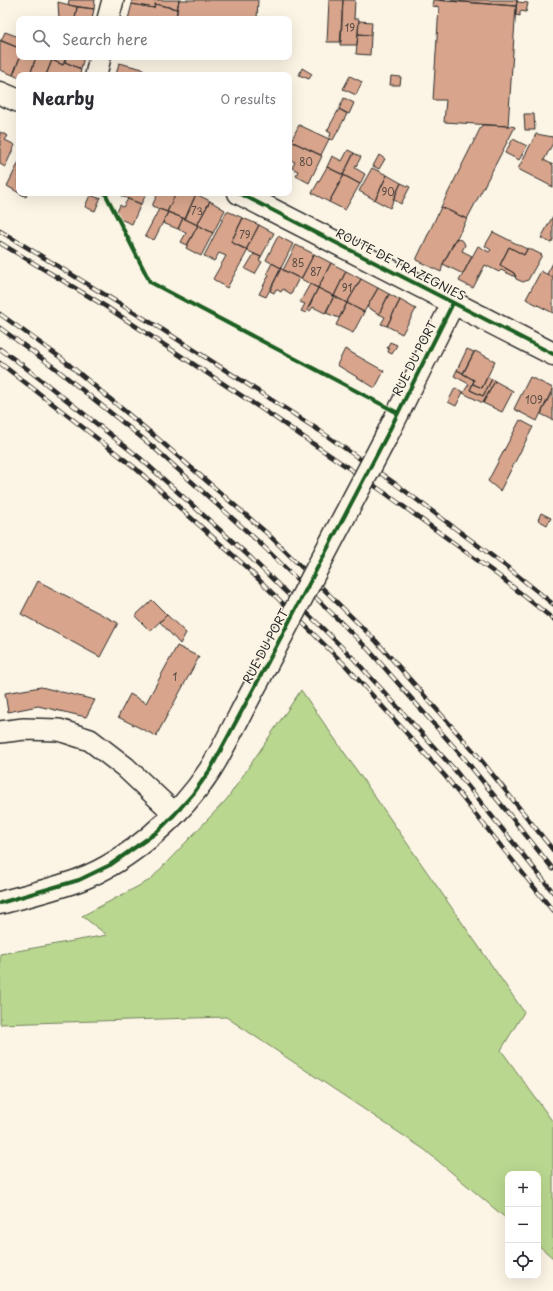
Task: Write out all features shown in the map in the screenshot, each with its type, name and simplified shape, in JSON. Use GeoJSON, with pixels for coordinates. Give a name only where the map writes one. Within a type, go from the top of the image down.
{"type":"FeatureCollection","features":[{"type":"Feature","properties":{"kind":"main road"},"geometry":{"type":"LineString","coordinates":[[0,93],[16,100]]}},
{"type":"Feature","properties":{"kind":"main road","name":"ROUTE DE TRAZEGNIES"},"geometry":{"type":"LineString","coordinates":[[245,196],[553,354]]}},
{"type":"Feature","properties":{"kind":"main road","name":"RUE DU PORT"},"geometry":{"type":"LineString","coordinates":[[0,903],[79,880],[110,865],[157,832],[193,794],[210,770],[259,679],[386,437],[453,303]]}},
{"type":"Feature","properties":{"kind":"street"},"geometry":{"type":"LineString","coordinates":[[109,16],[113,0]]}},
{"type":"Feature","properties":{"kind":"street"},"geometry":{"type":"LineString","coordinates":[[97,72],[99,60]]}},
{"type":"Feature","properties":{"kind":"street"},"geometry":{"type":"LineString","coordinates":[[0,732],[24,729],[59,730],[90,740],[125,766],[175,814]]}},
{"type":"Feature","properties":{"kind":"green space"},"geometry":{"type":"Polygon","coordinates":[[[301,690],[524,1012],[501,1050],[553,1122],[553,1258],[541,1248],[541,1171],[505,1171],[505,1217],[425,1150],[226,1017],[0,1024],[0,954],[107,935],[82,916],[150,880],[227,799],[301,690]]]}},
{"type":"Feature","properties":{"kind":"building"},"geometry":{"type":"Polygon","coordinates":[[[69,0],[95,0],[94,9],[68,5],[69,0]]]}},
{"type":"Feature","properties":{"kind":"building"},"geometry":{"type":"Polygon","coordinates":[[[133,0],[179,0],[177,9],[155,4],[154,8],[132,4],[133,0]]]}},
{"type":"Feature","properties":{"kind":"building"},"geometry":{"type":"Polygon","coordinates":[[[179,0],[258,0],[257,16],[176,16],[179,0]]]}},
{"type":"Feature","properties":{"kind":"building"},"geometry":{"type":"Polygon","coordinates":[[[329,0],[343,0],[341,42],[327,42],[329,0]]]}},
{"type":"Feature","properties":{"kind":"building"},"geometry":{"type":"Polygon","coordinates":[[[343,0],[355,0],[354,19],[359,19],[357,45],[340,45],[343,0]]]}},
{"type":"Feature","properties":{"kind":"building"},"geometry":{"type":"Polygon","coordinates":[[[433,0],[516,6],[508,126],[444,122],[446,100],[433,100],[439,7],[432,6],[433,0]]]}},
{"type":"Feature","properties":{"kind":"building"},"geometry":{"type":"Polygon","coordinates":[[[439,0],[517,0],[516,6],[439,0]]]}},
{"type":"Feature","properties":{"kind":"building"},"geometry":{"type":"Polygon","coordinates":[[[517,0],[518,2],[528,3],[526,12],[520,11],[520,16],[516,15],[517,0]]]}},
{"type":"Feature","properties":{"kind":"building"},"geometry":{"type":"Polygon","coordinates":[[[58,2],[77,7],[76,16],[59,16],[58,2]]]}},
{"type":"Feature","properties":{"kind":"building"},"geometry":{"type":"Polygon","coordinates":[[[132,4],[154,8],[155,4],[177,9],[176,16],[129,16],[132,4]]]}},
{"type":"Feature","properties":{"kind":"building"},"geometry":{"type":"Polygon","coordinates":[[[77,7],[94,9],[93,16],[76,16],[77,7]]]}},
{"type":"Feature","properties":{"kind":"building"},"geometry":{"type":"Polygon","coordinates":[[[359,21],[372,22],[371,35],[358,34],[359,21]]]}},
{"type":"Feature","properties":{"kind":"building"},"geometry":{"type":"Polygon","coordinates":[[[5,32],[16,36],[16,47],[1,41],[5,32]]]}},
{"type":"Feature","properties":{"kind":"building"},"geometry":{"type":"Polygon","coordinates":[[[358,34],[371,35],[370,55],[356,54],[358,34]]]}},
{"type":"Feature","properties":{"kind":"building"},"geometry":{"type":"Polygon","coordinates":[[[0,40],[16,47],[16,60],[19,60],[13,75],[0,70],[0,40]]]}},
{"type":"Feature","properties":{"kind":"building"},"geometry":{"type":"Polygon","coordinates":[[[19,60],[35,60],[31,72],[16,72],[16,76],[13,75],[19,60]]]}},
{"type":"Feature","properties":{"kind":"building"},"geometry":{"type":"Polygon","coordinates":[[[35,60],[52,60],[47,72],[31,72],[35,60]]]}},
{"type":"Feature","properties":{"kind":"building"},"geometry":{"type":"Polygon","coordinates":[[[52,60],[65,60],[63,65],[52,60]]]}},
{"type":"Feature","properties":{"kind":"building"},"geometry":{"type":"Polygon","coordinates":[[[52,60],[63,65],[65,62],[81,69],[80,72],[47,72],[52,60]]]}},
{"type":"Feature","properties":{"kind":"building"},"geometry":{"type":"Polygon","coordinates":[[[65,60],[83,60],[81,69],[65,62],[65,60]]]}},
{"type":"Feature","properties":{"kind":"building"},"geometry":{"type":"Polygon","coordinates":[[[119,63],[143,69],[143,71],[148,72],[117,72],[119,63]]]}},
{"type":"Feature","properties":{"kind":"building"},"geometry":{"type":"Polygon","coordinates":[[[302,68],[312,74],[309,79],[299,75],[302,68]]]}},
{"type":"Feature","properties":{"kind":"building"},"geometry":{"type":"Polygon","coordinates":[[[350,76],[362,82],[356,95],[343,89],[350,76]]]}},
{"type":"Feature","properties":{"kind":"building"},"geometry":{"type":"Polygon","coordinates":[[[391,76],[401,77],[400,85],[390,85],[391,76]]]}},
{"type":"Feature","properties":{"kind":"building"},"geometry":{"type":"Polygon","coordinates":[[[344,98],[354,103],[349,114],[339,109],[344,98]]]}},
{"type":"Feature","properties":{"kind":"building"},"geometry":{"type":"Polygon","coordinates":[[[339,109],[347,114],[333,140],[329,139],[331,133],[327,131],[339,109]]]}},
{"type":"Feature","properties":{"kind":"building"},"geometry":{"type":"Polygon","coordinates":[[[524,114],[534,114],[535,130],[525,130],[524,114]]]}},
{"type":"Feature","properties":{"kind":"building"},"geometry":{"type":"Polygon","coordinates":[[[299,125],[329,139],[321,155],[292,141],[299,125]]]}},
{"type":"Feature","properties":{"kind":"building"},"geometry":{"type":"Polygon","coordinates":[[[482,125],[515,127],[467,219],[441,207],[482,125]]]}},
{"type":"Feature","properties":{"kind":"building"},"geometry":{"type":"Polygon","coordinates":[[[0,132],[8,136],[5,140],[15,145],[5,167],[0,164],[0,132]]]}},
{"type":"Feature","properties":{"kind":"building"},"geometry":{"type":"Polygon","coordinates":[[[536,134],[553,137],[553,143],[544,160],[553,165],[553,187],[518,169],[536,134]]]}},
{"type":"Feature","properties":{"kind":"building"},"geometry":{"type":"Polygon","coordinates":[[[513,139],[527,146],[519,160],[505,153],[513,139]]]}},
{"type":"Feature","properties":{"kind":"building"},"geometry":{"type":"Polygon","coordinates":[[[292,141],[322,156],[309,183],[296,176],[298,171],[292,168],[295,162],[292,160],[292,141]]]}},
{"type":"Feature","properties":{"kind":"building"},"geometry":{"type":"Polygon","coordinates":[[[348,150],[354,153],[343,175],[327,167],[332,156],[342,161],[348,150]]]}},
{"type":"Feature","properties":{"kind":"building"},"geometry":{"type":"Polygon","coordinates":[[[354,153],[361,157],[355,168],[365,174],[360,184],[343,175],[354,153]]]}},
{"type":"Feature","properties":{"kind":"building"},"geometry":{"type":"Polygon","coordinates":[[[379,155],[385,159],[379,169],[373,166],[379,155]]]}},
{"type":"Feature","properties":{"kind":"building"},"geometry":{"type":"Polygon","coordinates":[[[327,167],[344,175],[329,202],[312,193],[327,167]]]}},
{"type":"Feature","properties":{"kind":"building"},"geometry":{"type":"Polygon","coordinates":[[[16,168],[16,191],[7,186],[16,168]]]}},
{"type":"Feature","properties":{"kind":"building"},"geometry":{"type":"Polygon","coordinates":[[[372,168],[387,175],[375,200],[359,191],[372,168]]]}},
{"type":"Feature","properties":{"kind":"building"},"geometry":{"type":"Polygon","coordinates":[[[344,175],[360,184],[345,210],[329,202],[344,175]]]}},
{"type":"Feature","properties":{"kind":"building"},"geometry":{"type":"Polygon","coordinates":[[[387,175],[401,183],[390,208],[375,200],[387,175]]]}},
{"type":"Feature","properties":{"kind":"building"},"geometry":{"type":"Polygon","coordinates":[[[401,183],[410,187],[401,204],[393,199],[401,183]]]}},
{"type":"Feature","properties":{"kind":"building"},"geometry":{"type":"Polygon","coordinates":[[[90,196],[98,198],[101,197],[95,211],[85,207],[90,196]]]}},
{"type":"Feature","properties":{"kind":"building"},"geometry":{"type":"Polygon","coordinates":[[[121,196],[145,196],[141,204],[121,196]]]}},
{"type":"Feature","properties":{"kind":"building"},"geometry":{"type":"Polygon","coordinates":[[[157,196],[175,196],[167,212],[152,206],[157,196]]]}},
{"type":"Feature","properties":{"kind":"building"},"geometry":{"type":"Polygon","coordinates":[[[175,196],[195,196],[185,219],[167,212],[175,196]]]}},
{"type":"Feature","properties":{"kind":"building"},"geometry":{"type":"Polygon","coordinates":[[[195,196],[200,196],[210,201],[197,225],[185,219],[195,196]]]}},
{"type":"Feature","properties":{"kind":"building"},"geometry":{"type":"Polygon","coordinates":[[[128,199],[141,204],[132,224],[115,217],[120,205],[123,207],[128,199]]]}},
{"type":"Feature","properties":{"kind":"building"},"geometry":{"type":"Polygon","coordinates":[[[210,201],[225,210],[213,233],[197,225],[210,201]]]}},
{"type":"Feature","properties":{"kind":"building"},"geometry":{"type":"Polygon","coordinates":[[[441,207],[467,219],[443,264],[441,272],[416,260],[441,207]]]}},
{"type":"Feature","properties":{"kind":"building"},"geometry":{"type":"Polygon","coordinates":[[[159,209],[168,212],[154,240],[145,236],[159,209]]]}},
{"type":"Feature","properties":{"kind":"building"},"geometry":{"type":"Polygon","coordinates":[[[227,211],[243,218],[231,242],[248,250],[227,288],[213,279],[226,256],[219,253],[214,261],[204,256],[227,211]]]}},
{"type":"Feature","properties":{"kind":"building"},"geometry":{"type":"Polygon","coordinates":[[[168,212],[183,218],[178,229],[163,223],[168,212]]]}},
{"type":"Feature","properties":{"kind":"building"},"geometry":{"type":"Polygon","coordinates":[[[553,216],[553,240],[551,243],[541,238],[553,216]]]}},
{"type":"Feature","properties":{"kind":"building"},"geometry":{"type":"Polygon","coordinates":[[[183,218],[198,225],[187,245],[181,242],[186,233],[178,229],[183,218]]]}},
{"type":"Feature","properties":{"kind":"building"},"geometry":{"type":"Polygon","coordinates":[[[243,218],[259,225],[246,250],[231,242],[243,218]]]}},
{"type":"Feature","properties":{"kind":"building"},"geometry":{"type":"Polygon","coordinates":[[[198,225],[213,233],[201,256],[186,248],[198,225]]]}},
{"type":"Feature","properties":{"kind":"building"},"geometry":{"type":"Polygon","coordinates":[[[259,225],[274,233],[261,257],[246,250],[259,225]]]}},
{"type":"Feature","properties":{"kind":"building"},"geometry":{"type":"Polygon","coordinates":[[[493,232],[527,249],[524,255],[509,247],[500,265],[514,273],[516,277],[501,270],[499,272],[485,265],[473,288],[459,281],[478,246],[489,252],[491,250],[485,246],[493,232]]]}},
{"type":"Feature","properties":{"kind":"building"},"geometry":{"type":"Polygon","coordinates":[[[278,236],[293,244],[281,268],[266,260],[278,236]]]}},
{"type":"Feature","properties":{"kind":"building"},"geometry":{"type":"Polygon","coordinates":[[[456,238],[463,241],[465,245],[462,251],[472,256],[463,274],[443,264],[456,238]]]}},
{"type":"Feature","properties":{"kind":"building"},"geometry":{"type":"Polygon","coordinates":[[[296,245],[314,254],[301,279],[283,270],[296,245]]]}},
{"type":"Feature","properties":{"kind":"building"},"geometry":{"type":"Polygon","coordinates":[[[509,247],[524,255],[528,248],[542,255],[528,280],[523,282],[516,279],[514,273],[500,265],[509,247]]]}},
{"type":"Feature","properties":{"kind":"building"},"geometry":{"type":"Polygon","coordinates":[[[254,254],[261,257],[259,260],[262,262],[255,274],[245,269],[254,254]]]}},
{"type":"Feature","properties":{"kind":"building"},"geometry":{"type":"Polygon","coordinates":[[[314,254],[331,263],[318,288],[301,279],[314,254]]]}},
{"type":"Feature","properties":{"kind":"building"},"geometry":{"type":"Polygon","coordinates":[[[272,263],[281,268],[266,297],[259,294],[269,275],[267,273],[272,263]]]}},
{"type":"Feature","properties":{"kind":"building"},"geometry":{"type":"Polygon","coordinates":[[[331,263],[346,271],[334,296],[318,288],[331,263]]]}},
{"type":"Feature","properties":{"kind":"building"},"geometry":{"type":"Polygon","coordinates":[[[553,263],[553,278],[547,274],[553,263]]]}},
{"type":"Feature","properties":{"kind":"building"},"geometry":{"type":"Polygon","coordinates":[[[281,268],[299,278],[291,294],[283,289],[281,292],[276,289],[274,293],[270,291],[281,268]]]}},
{"type":"Feature","properties":{"kind":"building"},"geometry":{"type":"Polygon","coordinates":[[[346,271],[361,279],[347,303],[334,296],[346,271]]]}},
{"type":"Feature","properties":{"kind":"building"},"geometry":{"type":"Polygon","coordinates":[[[541,271],[553,278],[553,313],[526,299],[541,271]]]}},
{"type":"Feature","properties":{"kind":"building"},"geometry":{"type":"Polygon","coordinates":[[[361,279],[378,288],[364,312],[347,303],[361,279]]]}},
{"type":"Feature","properties":{"kind":"building"},"geometry":{"type":"Polygon","coordinates":[[[310,284],[318,288],[306,313],[301,311],[305,304],[300,302],[310,284]]]}},
{"type":"Feature","properties":{"kind":"building"},"geometry":{"type":"Polygon","coordinates":[[[318,288],[334,296],[325,313],[313,307],[310,311],[307,310],[318,288]]]}},
{"type":"Feature","properties":{"kind":"building"},"geometry":{"type":"Polygon","coordinates":[[[378,288],[389,294],[379,314],[367,307],[378,288]]]}},
{"type":"Feature","properties":{"kind":"building"},"geometry":{"type":"Polygon","coordinates":[[[389,294],[400,300],[387,326],[381,324],[385,317],[379,314],[389,294]]]}},
{"type":"Feature","properties":{"kind":"building"},"geometry":{"type":"Polygon","coordinates":[[[334,296],[347,303],[339,318],[326,313],[334,296]]]}},
{"type":"Feature","properties":{"kind":"building"},"geometry":{"type":"Polygon","coordinates":[[[400,300],[416,309],[402,334],[387,326],[400,300]]]}},
{"type":"Feature","properties":{"kind":"building"},"geometry":{"type":"Polygon","coordinates":[[[347,303],[364,312],[353,333],[336,325],[347,303]]]}},
{"type":"Feature","properties":{"kind":"building"},"geometry":{"type":"Polygon","coordinates":[[[390,342],[397,345],[392,354],[388,352],[389,349],[387,348],[390,342]]]}},
{"type":"Feature","properties":{"kind":"building"},"geometry":{"type":"Polygon","coordinates":[[[345,349],[384,371],[375,388],[337,365],[345,349]]]}},
{"type":"Feature","properties":{"kind":"building"},"geometry":{"type":"Polygon","coordinates":[[[467,349],[474,352],[463,373],[457,370],[467,349]]]}},
{"type":"Feature","properties":{"kind":"building"},"geometry":{"type":"Polygon","coordinates":[[[475,351],[495,361],[482,388],[473,384],[474,380],[463,374],[475,351]]]}},
{"type":"Feature","properties":{"kind":"building"},"geometry":{"type":"Polygon","coordinates":[[[457,370],[474,380],[470,390],[483,396],[492,379],[495,381],[483,403],[463,393],[469,384],[454,376],[457,370]]]}},
{"type":"Feature","properties":{"kind":"building"},"geometry":{"type":"Polygon","coordinates":[[[487,377],[492,379],[483,396],[470,390],[473,384],[482,388],[487,377]]]}},
{"type":"Feature","properties":{"kind":"building"},"geometry":{"type":"Polygon","coordinates":[[[530,377],[553,388],[537,421],[514,409],[530,377]]]}},
{"type":"Feature","properties":{"kind":"building"},"geometry":{"type":"Polygon","coordinates":[[[495,381],[513,391],[502,412],[483,403],[495,381]]]}},
{"type":"Feature","properties":{"kind":"building"},"geometry":{"type":"Polygon","coordinates":[[[455,388],[463,392],[456,406],[448,402],[455,388]]]}},
{"type":"Feature","properties":{"kind":"building"},"geometry":{"type":"Polygon","coordinates":[[[553,389],[553,420],[541,414],[553,389]]]}},
{"type":"Feature","properties":{"kind":"building"},"geometry":{"type":"Polygon","coordinates":[[[520,420],[533,427],[500,491],[488,481],[520,420]]]}},
{"type":"Feature","properties":{"kind":"building"},"geometry":{"type":"Polygon","coordinates":[[[541,513],[551,518],[547,525],[538,520],[541,513]]]}},
{"type":"Feature","properties":{"kind":"building"},"geometry":{"type":"Polygon","coordinates":[[[38,581],[118,623],[100,657],[21,614],[38,581]]]}},
{"type":"Feature","properties":{"kind":"building"},"geometry":{"type":"Polygon","coordinates":[[[152,600],[167,615],[150,631],[135,616],[152,600]]]}},
{"type":"Feature","properties":{"kind":"building"},"geometry":{"type":"Polygon","coordinates":[[[167,615],[186,633],[180,644],[160,622],[167,615]]]}},
{"type":"Feature","properties":{"kind":"building"},"geometry":{"type":"Polygon","coordinates":[[[177,646],[199,657],[156,736],[118,717],[130,694],[146,703],[177,646]]]}},
{"type":"Feature","properties":{"kind":"building"},"geometry":{"type":"Polygon","coordinates":[[[41,687],[95,700],[86,717],[38,706],[8,712],[5,693],[41,687]]]}},
{"type":"Feature","properties":{"kind":"railway"},"geometry":{"type":"LineString","coordinates":[[0,231],[163,330],[320,431],[393,482],[507,567],[553,604]]}},
{"type":"Feature","properties":{"kind":"railway"},"geometry":{"type":"LineString","coordinates":[[0,243],[105,306],[274,417],[385,493],[499,576],[553,619]]}},
{"type":"Feature","properties":{"kind":"railway"},"geometry":{"type":"LineString","coordinates":[[0,314],[61,358],[157,438],[269,535],[376,641],[477,755],[553,850]]}},
{"type":"Feature","properties":{"kind":"railway"},"geometry":{"type":"LineString","coordinates":[[0,328],[55,368],[152,446],[262,545],[368,649],[468,763],[553,869]]}},
{"type":"Feature","properties":{"kind":"railway"},"geometry":{"type":"LineString","coordinates":[[0,349],[140,458],[251,558],[354,659],[454,769],[553,892]]}},
{"type":"Feature","properties":{"kind":"railway"},"geometry":{"type":"LineString","coordinates":[[0,363],[134,467],[244,565],[346,666],[445,776],[553,911]]}},
{"type":"Feature","properties":{"kind":"cycle path"},"geometry":{"type":"LineString","coordinates":[[107,196],[150,282],[398,413]]}},
{"type":"Feature","properties":{"kind":"cycle path"},"geometry":{"type":"LineString","coordinates":[[245,196],[553,354]]}},
{"type":"Feature","properties":{"kind":"cycle path"},"geometry":{"type":"LineString","coordinates":[[0,903],[79,880],[110,865],[157,832],[193,794],[210,770],[259,679],[386,437],[453,303]]}}]}
